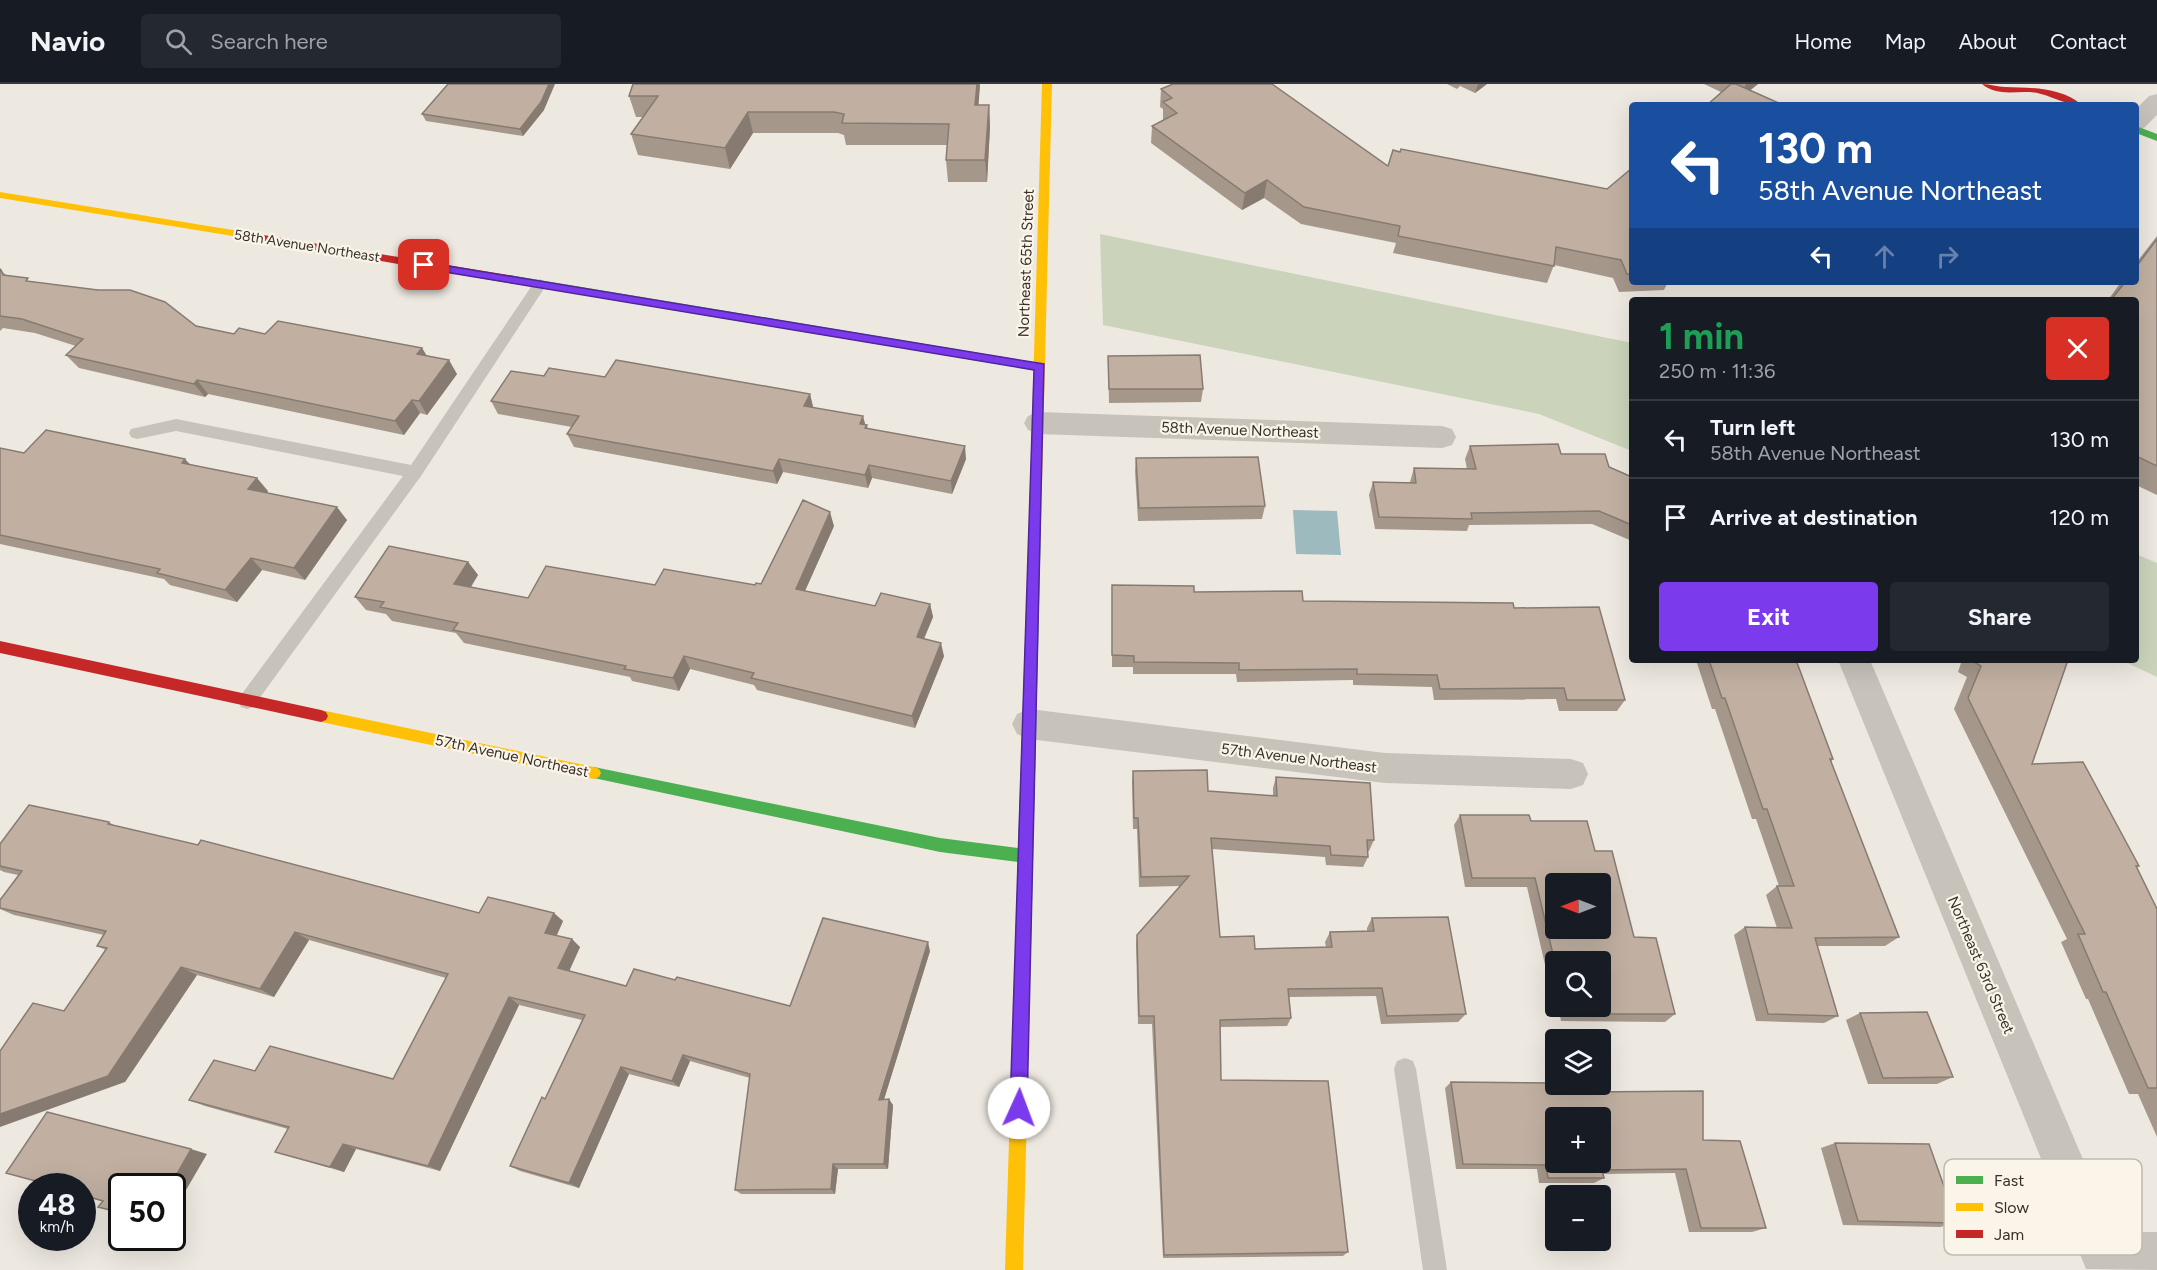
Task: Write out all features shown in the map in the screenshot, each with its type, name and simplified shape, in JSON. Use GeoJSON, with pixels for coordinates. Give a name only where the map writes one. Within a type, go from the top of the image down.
{"type":"FeatureCollection","features":[{"type":"Feature","properties":{"kind":"street","name":"Northeast 65th Street"},"geometry":{"type":"LineString","coordinates":[[1014,1270],[1047,84]]}},
{"type":"Feature","properties":{"kind":"street"},"geometry":{"type":"LineString","coordinates":[[1987,84],[2000,90],[2038,87],[2070,102]]}},
{"type":"Feature","properties":{"kind":"street"},"geometry":{"type":"LineString","coordinates":[[2139,120],[2157,101]]}},
{"type":"Feature","properties":{"kind":"street"},"geometry":{"type":"LineString","coordinates":[[2139,130],[2157,138]]}},
{"type":"Feature","properties":{"kind":"street","name":"58th Avenue Northeast"},"geometry":{"type":"LineString","coordinates":[[0,195],[1040,367]]}},
{"type":"Feature","properties":{"kind":"street","name":"58th Avenue Northeast"},"geometry":{"type":"LineString","coordinates":[[1038,423],[1442,436]]}},
{"type":"Feature","properties":{"kind":"street","name":"57th Avenue Northeast"},"geometry":{"type":"LineString","coordinates":[[0,647],[247,701],[940,845],[1026,856]]}},
{"type":"Feature","properties":{"kind":"street","name":"Northeast 63rd Street"},"geometry":{"type":"LineString","coordinates":[[1855,663],[2061,1159]]}},
{"type":"Feature","properties":{"kind":"street","name":"57th Avenue Northeast"},"geometry":{"type":"LineString","coordinates":[[1029,724],[1385,768],[1571,774]]}},
{"type":"Feature","properties":{"kind":"street"},"geometry":{"type":"LineString","coordinates":[[2104,1262],[2157,1253]]}},
{"type":"Feature","properties":{"kind":"lane"},"geometry":{"type":"LineString","coordinates":[[247,701],[415,472],[540,284]]}},
{"type":"Feature","properties":{"kind":"lane"},"geometry":{"type":"LineString","coordinates":[[137,433],[176,425],[415,472]]}},
{"type":"Feature","properties":{"kind":"lane"},"geometry":{"type":"LineString","coordinates":[[1405,1069],[1435,1270]]}},
{"type":"Feature","properties":{"kind":"green space"},"geometry":{"type":"Polygon","coordinates":[[[1100,234],[1629,342],[1629,450],[1539,414],[1103,325],[1100,234]]]}},
{"type":"Feature","properties":{"kind":"green space"},"geometry":{"type":"Polygon","coordinates":[[[2139,555],[2157,563],[2157,677],[2127,663],[2139,663],[2139,555]]]}},
{"type":"Feature","properties":{"kind":"water"},"geometry":{"type":"Polygon","coordinates":[[[1293,510],[1337,511],[1341,555],[1296,554],[1293,510]]]}},
{"type":"Feature","properties":{"kind":"building"},"geometry":{"type":"Polygon","coordinates":[[[448,84],[549,84],[541,102],[520,129],[422,114],[448,84]]]}},
{"type":"Feature","properties":{"kind":"building"},"geometry":{"type":"Polygon","coordinates":[[[633,84],[977,84],[975,105],[989,105],[985,160],[946,160],[949,124],[842,123],[844,114],[834,112],[748,112],[725,148],[631,134],[658,96],[629,96],[633,84]]]}},
{"type":"Feature","properties":{"kind":"building"},"geometry":{"type":"Polygon","coordinates":[[[1173,84],[1272,84],[1388,166],[1393,150],[1400,152],[1401,149],[1607,189],[1629,171],[1629,274],[1621,260],[1556,247],[1554,266],[1398,236],[1400,226],[1304,207],[1267,180],[1245,193],[1152,126],[1177,113],[1163,102],[1172,98],[1161,89],[1173,84]]]}},
{"type":"Feature","properties":{"kind":"building"},"geometry":{"type":"Polygon","coordinates":[[[1731,84],[1736,84],[1776,102],[1710,102],[1731,84]]]}},
{"type":"Feature","properties":{"kind":"building"},"geometry":{"type":"Polygon","coordinates":[[[2157,239],[2157,466],[2139,457],[2139,297],[2113,297],[2123,285],[2139,285],[2139,263],[2157,239]]]}},
{"type":"Feature","properties":{"kind":"building"},"geometry":{"type":"Polygon","coordinates":[[[0,269],[3,275],[28,278],[26,281],[98,290],[130,290],[165,302],[196,326],[234,334],[239,328],[265,334],[278,321],[422,348],[417,354],[449,360],[419,401],[412,400],[395,421],[197,380],[194,384],[66,355],[83,339],[22,319],[0,316],[0,269]]]}},
{"type":"Feature","properties":{"kind":"building"},"geometry":{"type":"Polygon","coordinates":[[[1200,355],[1203,389],[1109,389],[1108,356],[1200,355]]]}},
{"type":"Feature","properties":{"kind":"building"},"geometry":{"type":"Polygon","coordinates":[[[616,360],[810,394],[804,406],[863,416],[860,424],[867,425],[865,428],[965,446],[951,481],[869,465],[865,475],[779,459],[773,471],[567,434],[579,416],[491,401],[511,371],[544,376],[549,368],[605,377],[616,360]]]}},
{"type":"Feature","properties":{"kind":"building"},"geometry":{"type":"Polygon","coordinates":[[[46,430],[185,459],[182,463],[257,478],[248,489],[337,507],[294,568],[251,558],[225,590],[157,573],[160,569],[0,535],[0,448],[24,453],[46,430]]]}},
{"type":"Feature","properties":{"kind":"building"},"geometry":{"type":"Polygon","coordinates":[[[1558,444],[1561,454],[1605,454],[1609,467],[1629,476],[1629,524],[1599,511],[1471,513],[1472,519],[1379,517],[1373,482],[1416,483],[1414,468],[1476,469],[1470,446],[1558,444]]]}},
{"type":"Feature","properties":{"kind":"building"},"geometry":{"type":"Polygon","coordinates":[[[1258,457],[1265,506],[1139,508],[1136,458],[1258,457]]]}},
{"type":"Feature","properties":{"kind":"building"},"geometry":{"type":"Polygon","coordinates":[[[803,500],[830,512],[796,589],[875,606],[881,593],[930,604],[917,637],[941,643],[912,716],[751,678],[754,673],[684,656],[673,678],[624,669],[626,666],[453,630],[458,623],[380,607],[384,602],[355,597],[389,546],[468,562],[454,584],[528,598],[546,566],[655,585],[664,569],[755,585],[756,583],[761,584],[803,500]]]}},
{"type":"Feature","properties":{"kind":"building"},"geometry":{"type":"Polygon","coordinates":[[[1112,585],[1194,586],[1194,592],[1302,591],[1303,601],[1513,603],[1514,608],[1599,607],[1625,700],[1567,700],[1564,688],[1440,689],[1437,675],[1357,674],[1357,669],[1239,670],[1239,663],[1134,662],[1134,656],[1112,655],[1112,585]]]}},
{"type":"Feature","properties":{"kind":"building"},"geometry":{"type":"Polygon","coordinates":[[[1710,663],[1797,663],[1833,759],[1830,759],[1899,937],[1815,938],[1838,1016],[1768,1014],[1745,927],[1792,928],[1777,886],[1794,886],[1767,809],[1763,809],[1725,698],[1722,698],[1710,663]]]}},
{"type":"Feature","properties":{"kind":"building"},"geometry":{"type":"Polygon","coordinates":[[[1976,663],[2067,663],[2032,764],[2083,762],[2139,866],[2136,866],[2157,909],[2157,1088],[2148,1088],[2078,934],[2085,934],[1968,698],[1981,666],[1976,663]]]}},
{"type":"Feature","properties":{"kind":"building"},"geometry":{"type":"Polygon","coordinates":[[[1207,770],[1208,791],[1277,796],[1276,777],[1370,783],[1374,840],[1367,840],[1368,857],[1331,855],[1330,846],[1211,838],[1220,937],[1254,936],[1255,949],[1332,947],[1330,932],[1374,931],[1372,918],[1448,917],[1466,1014],[1387,1016],[1382,988],[1288,989],[1291,1018],[1220,1020],[1221,1080],[1328,1081],[1348,1252],[1164,1255],[1154,1016],[1139,1016],[1137,935],[1189,876],[1141,877],[1138,818],[1134,818],[1133,771],[1207,770]]]}},
{"type":"Feature","properties":{"kind":"building"},"geometry":{"type":"Polygon","coordinates":[[[29,805],[109,822],[108,824],[198,845],[201,840],[479,913],[488,897],[554,913],[545,933],[572,939],[558,968],[626,986],[634,969],[675,980],[677,977],[790,1006],[823,918],[928,942],[879,1100],[889,1099],[884,1164],[833,1164],[831,1189],[735,1190],[750,1074],[683,1055],[672,1081],[621,1067],[569,1183],[510,1166],[542,1097],[545,1099],[585,1015],[509,997],[428,1166],[343,1144],[330,1167],[275,1152],[289,1127],[189,1100],[214,1060],[255,1071],[270,1046],[393,1079],[448,974],[295,932],[260,989],[181,967],[108,1076],[0,1114],[0,1051],[33,1003],[64,1011],[107,948],[97,946],[106,931],[0,908],[0,900],[22,871],[0,866],[0,844],[29,805]]]}},
{"type":"Feature","properties":{"kind":"building"},"geometry":{"type":"Polygon","coordinates":[[[1460,815],[1529,815],[1531,821],[1587,821],[1595,851],[1612,851],[1634,937],[1656,938],[1675,1014],[1611,1014],[1611,951],[1552,951],[1549,939],[1611,939],[1611,873],[1545,873],[1545,920],[1535,878],[1472,878],[1460,815]]]}},
{"type":"Feature","properties":{"kind":"building"},"geometry":{"type":"Polygon","coordinates":[[[1927,1012],[1953,1077],[1883,1078],[1860,1013],[1927,1012]]]}},
{"type":"Feature","properties":{"kind":"building"},"geometry":{"type":"Polygon","coordinates":[[[1451,1082],[1545,1083],[1545,1095],[1703,1091],[1703,1140],[1740,1141],[1766,1228],[1701,1228],[1686,1169],[1611,1170],[1611,1107],[1545,1107],[1545,1165],[1463,1164],[1451,1082]]]}},
{"type":"Feature","properties":{"kind":"building"},"geometry":{"type":"Polygon","coordinates":[[[47,1112],[191,1149],[177,1173],[108,1173],[108,1210],[98,1207],[103,1201],[96,1199],[96,1173],[18,1173],[18,1176],[6,1173],[47,1112]]]}},
{"type":"Feature","properties":{"kind":"building"},"geometry":{"type":"Polygon","coordinates":[[[1835,1143],[1929,1144],[1944,1186],[1944,1223],[1858,1221],[1835,1143]]]}},
{"type":"Feature","properties":{"kind":"building"},"geometry":{"type":"Polygon","coordinates":[[[1547,1173],[1603,1173],[1604,1178],[1548,1178],[1547,1173]]]}},
{"type":"Feature","properties":{"kind":"traffic: fast"},"geometry":{"type":"LineString","coordinates":[[2139,130],[2157,138]]}},
{"type":"Feature","properties":{"kind":"traffic: fast"},"geometry":{"type":"LineString","coordinates":[[515,280],[1039,367]]}},
{"type":"Feature","properties":{"kind":"traffic: fast"},"geometry":{"type":"LineString","coordinates":[[1023,946],[1035,522]]}},
{"type":"Feature","properties":{"kind":"traffic: fast"},"geometry":{"type":"LineString","coordinates":[[594,773],[940,845],[1026,856]]}},
{"type":"Feature","properties":{"kind":"traffic: slow"},"geometry":{"type":"LineString","coordinates":[[1035,522],[1047,84]]}},
{"type":"Feature","properties":{"kind":"traffic: slow"},"geometry":{"type":"LineString","coordinates":[[0,195],[245,235]]}},
{"type":"Feature","properties":{"kind":"traffic: slow"},"geometry":{"type":"LineString","coordinates":[[321,716],[594,773]]}},
{"type":"Feature","properties":{"kind":"traffic: slow"},"geometry":{"type":"LineString","coordinates":[[1014,1270],[1023,946]]}},
{"type":"Feature","properties":{"kind":"traffic: jam"},"geometry":{"type":"LineString","coordinates":[[1987,84],[2000,90],[2041,90],[2070,102]]}},
{"type":"Feature","properties":{"kind":"traffic: jam"},"geometry":{"type":"LineString","coordinates":[[245,235],[515,280]]}},
{"type":"Feature","properties":{"kind":"traffic: jam"},"geometry":{"type":"LineString","coordinates":[[0,647],[321,716]]}},
{"type":"Feature","properties":{"kind":"route"},"geometry":{"type":"LineString","coordinates":[[424,265],[1040,367],[1019,1108]]}}]}
